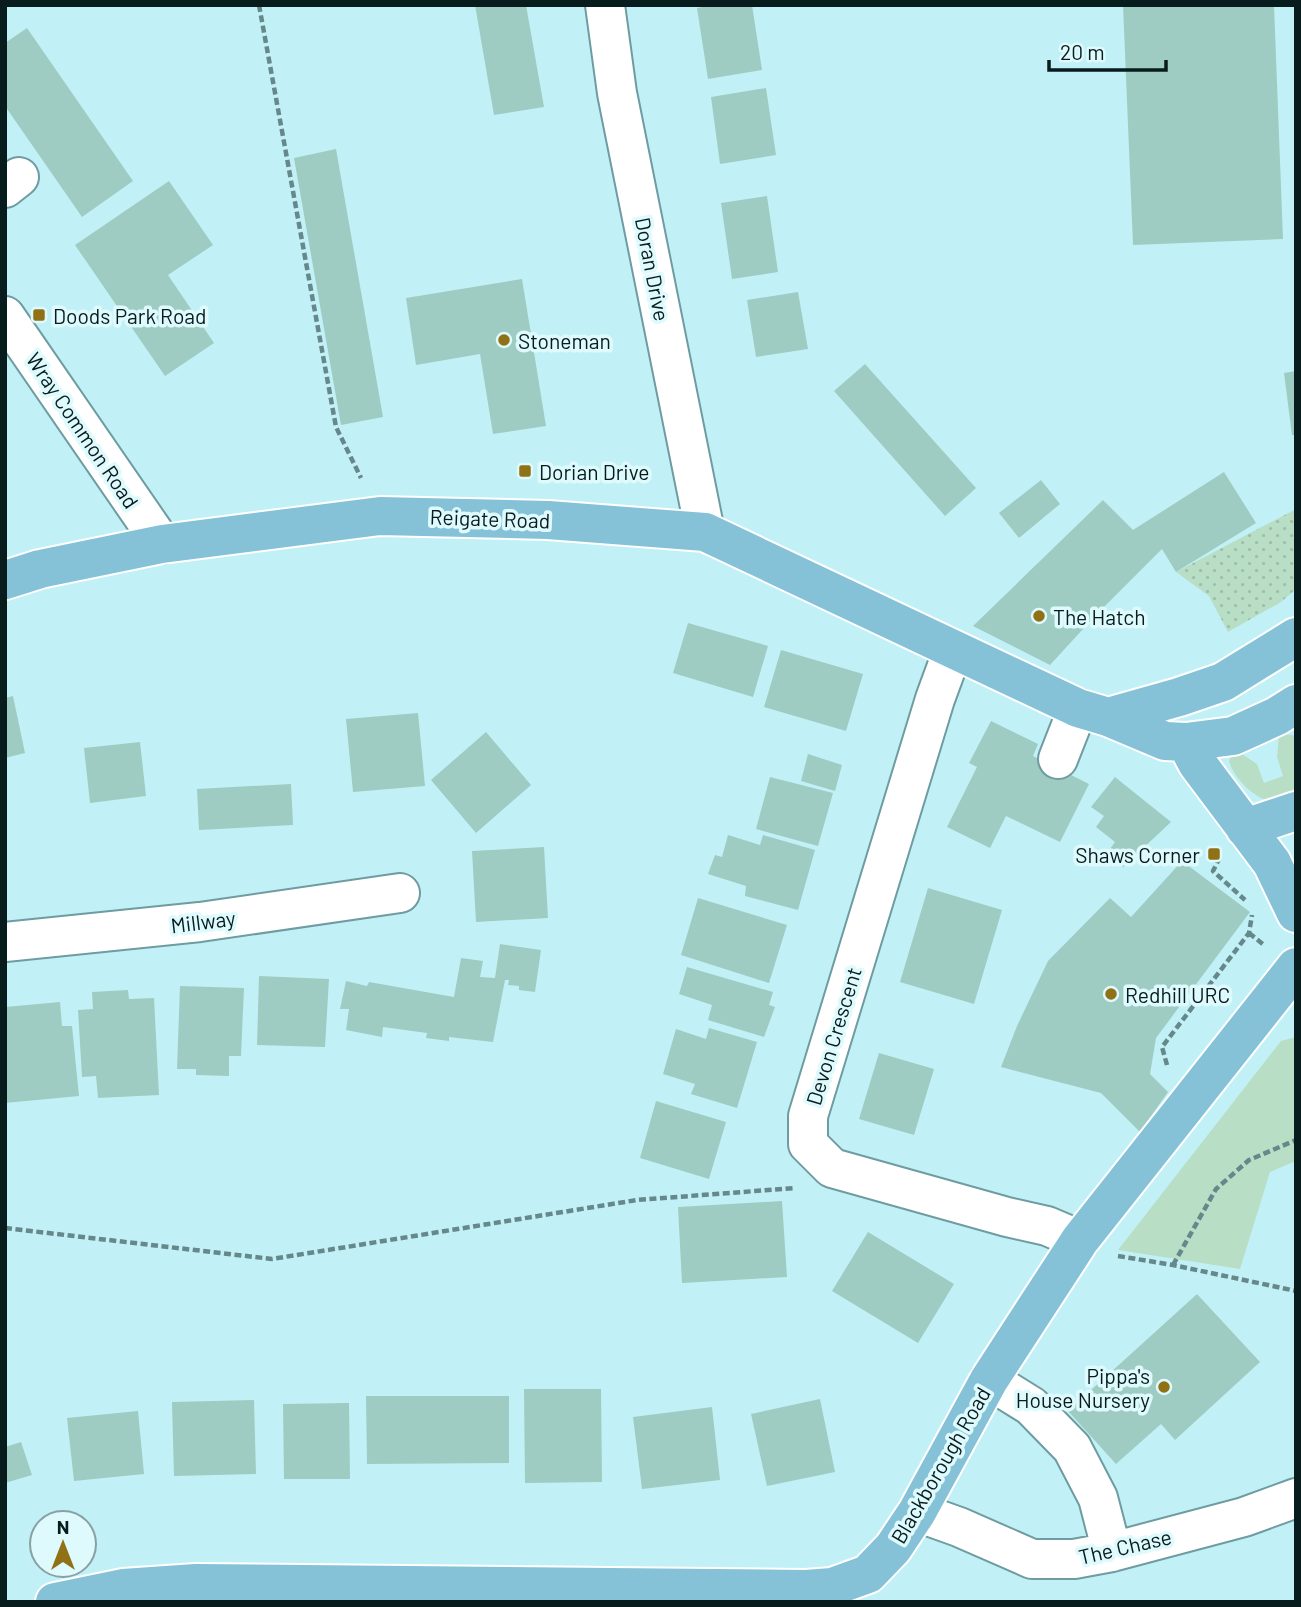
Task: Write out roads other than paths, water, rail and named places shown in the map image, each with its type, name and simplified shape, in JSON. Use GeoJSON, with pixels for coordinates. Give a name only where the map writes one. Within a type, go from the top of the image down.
{"type":"FeatureCollection","features":[{"type":"Feature","properties":{"kind":"main road","name":"Reigate Road"},"geometry":{"type":"LineString","coordinates":[[5,580],[40,569],[162,544],[380,516],[548,520],[705,533],[953,650],[1093,713],[1165,741],[1186,742],[1233,737],[1296,704]]}},
{"type":"Feature","properties":{"kind":"main road"},"geometry":{"type":"LineString","coordinates":[[1093,713],[1179,697],[1223,682],[1296,637]]}},
{"type":"Feature","properties":{"kind":"main road"},"geometry":{"type":"LineString","coordinates":[[1259,660],[1296,675]]}},
{"type":"Feature","properties":{"kind":"main road"},"geometry":{"type":"LineString","coordinates":[[1223,682],[1186,742],[1197,763],[1272,863],[1296,913]]}},
{"type":"Feature","properties":{"kind":"main road"},"geometry":{"type":"LineString","coordinates":[[1245,828],[1296,811]]}},
{"type":"Feature","properties":{"kind":"main road","name":"Blackborough Road"},"geometry":{"type":"LineString","coordinates":[[55,1602],[123,1588],[196,1583],[806,1589],[833,1595],[868,1574],[893,1548],[917,1512],[989,1380],[1080,1240],[1296,967]]}},
{"type":"Feature","properties":{"kind":"street","name":"Doran Drive"},"geometry":{"type":"LineString","coordinates":[[605,5],[617,93],[705,533]]}},
{"type":"Feature","properties":{"kind":"street","name":"Wray Common Road"},"geometry":{"type":"LineString","coordinates":[[5,316],[162,544]]}},
{"type":"Feature","properties":{"kind":"street","name":"Devon Crescent"},"geometry":{"type":"LineString","coordinates":[[953,650],[935,699],[808,1116],[808,1144],[832,1168],[1047,1226],[1080,1240]]}},
{"type":"Feature","properties":{"kind":"street"},"geometry":{"type":"LineString","coordinates":[[1058,759],[1093,713]]}},
{"type":"Feature","properties":{"kind":"street","name":"Millway"},"geometry":{"type":"LineString","coordinates":[[5,942],[200,922],[400,893]]}},
{"type":"Feature","properties":{"kind":"street"},"geometry":{"type":"LineString","coordinates":[[989,1380],[1031,1406],[1072,1448],[1098,1498],[1112,1552]]}},
{"type":"Feature","properties":{"kind":"street","name":"The Chase"},"geometry":{"type":"LineString","coordinates":[[917,1512],[1032,1559],[1074,1559],[1112,1552],[1244,1517],[1296,1498]]}},
{"type":"Feature","properties":{"kind":"place","name":"Doods Park Road"},"geometry":{"type":"Point","coordinates":[39,315]}},
{"type":"Feature","properties":{"kind":"place","name":"Stoneman"},"geometry":{"type":"Point","coordinates":[504,340]}},
{"type":"Feature","properties":{"kind":"place","name":"Dorian Drive"},"geometry":{"type":"Point","coordinates":[525,471]}},
{"type":"Feature","properties":{"kind":"place","name":"The Hatch"},"geometry":{"type":"Point","coordinates":[1039,616]}},
{"type":"Feature","properties":{"kind":"place","name":"Shaws Corner"},"geometry":{"type":"Point","coordinates":[1214,854]}},
{"type":"Feature","properties":{"kind":"place","name":"Redhill URC"},"geometry":{"type":"Point","coordinates":[1111,994]}},
{"type":"Feature","properties":{"kind":"place","name":"Pippa's House Nursery"},"geometry":{"type":"Point","coordinates":[1164,1387]}}]}
